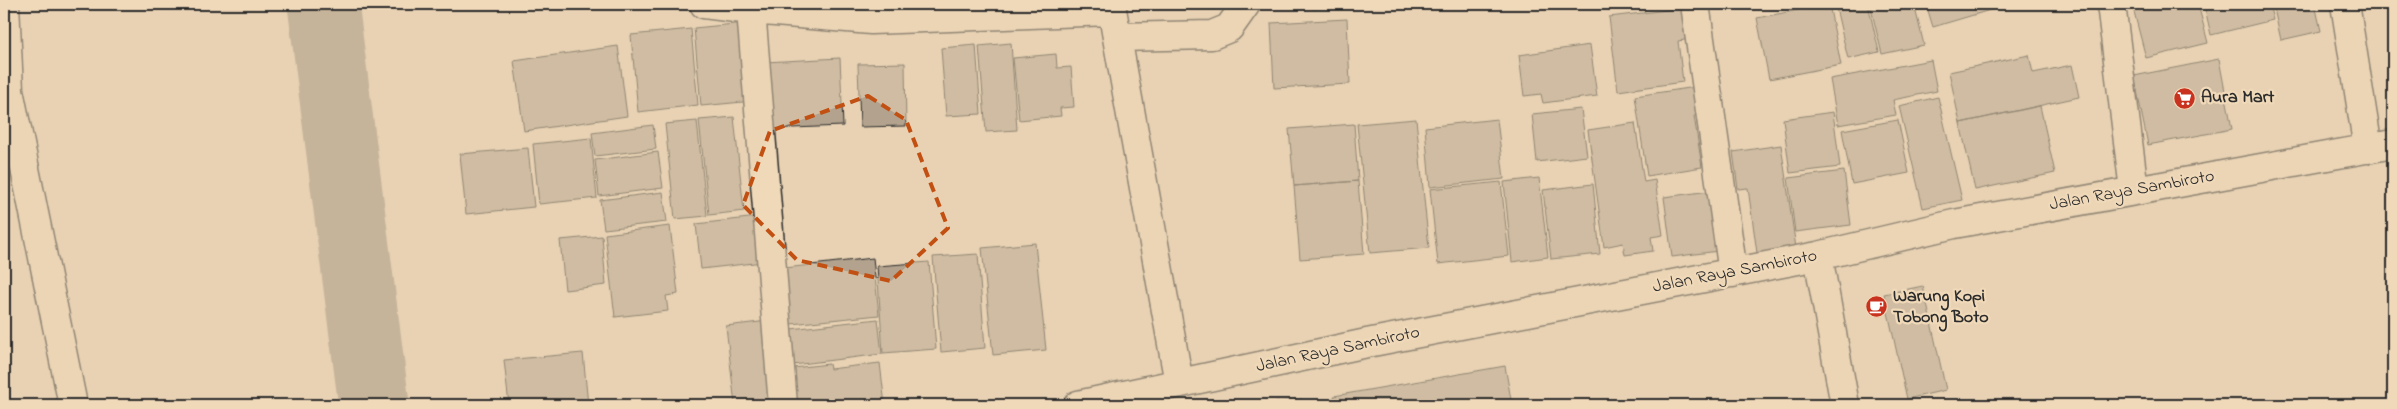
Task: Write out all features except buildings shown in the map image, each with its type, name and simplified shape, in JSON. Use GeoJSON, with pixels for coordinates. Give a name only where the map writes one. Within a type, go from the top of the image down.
{"type":"FeatureCollection","features":[{"type":"Feature","properties":{"kind":"street"},"geometry":{"type":"LineString","coordinates":[[5,4],[10,90],[73,405]]}},
{"type":"Feature","properties":{"kind":"street"},"geometry":{"type":"LineString","coordinates":[[704,4],[871,20],[1111,7],[1179,382]]}},
{"type":"Feature","properties":{"kind":"street"},"geometry":{"type":"LineString","coordinates":[[1118,38],[1212,35],[1229,28],[1246,4]]}},
{"type":"Feature","properties":{"kind":"street"},"geometry":{"type":"LineString","coordinates":[[1695,4],[1732,273]]}},
{"type":"Feature","properties":{"kind":"street"},"geometry":{"type":"LineString","coordinates":[[2111,4],[2134,190]]}},
{"type":"Feature","properties":{"kind":"street"},"geometry":{"type":"LineString","coordinates":[[2345,4],[2381,147]]}},
{"type":"Feature","properties":{"kind":"street"},"geometry":{"type":"LineString","coordinates":[[751,10],[783,405]]}},
{"type":"Feature","properties":{"kind":"street","name":"Jalan Raya Sambiroto"},"geometry":{"type":"LineString","coordinates":[[1078,405],[1367,343],[1818,256],[1954,224],[2134,190],[2381,147]]}},
{"type":"Feature","properties":{"kind":"street"},"geometry":{"type":"LineString","coordinates":[[1818,256],[1845,405]]}},
{"type":"Feature","properties":{"kind":"highlighted area"},"geometry":{"type":"Polygon","coordinates":[[[868,96],[906,120],[948,228],[891,281],[797,260],[743,205],[770,131],[868,96]]]}},
{"type":"Feature","properties":{"kind":"waterway"},"geometry":{"type":"LineString","coordinates":[[323,4],[374,405]]}},
{"type":"Feature","properties":{"kind":"place","name":"Aura Mart"},"geometry":{"type":"Point","coordinates":[2185,98]}},
{"type":"Feature","properties":{"kind":"place","name":"Warung Kopi Tobong Boto"},"geometry":{"type":"Point","coordinates":[1877,307]}}]}
